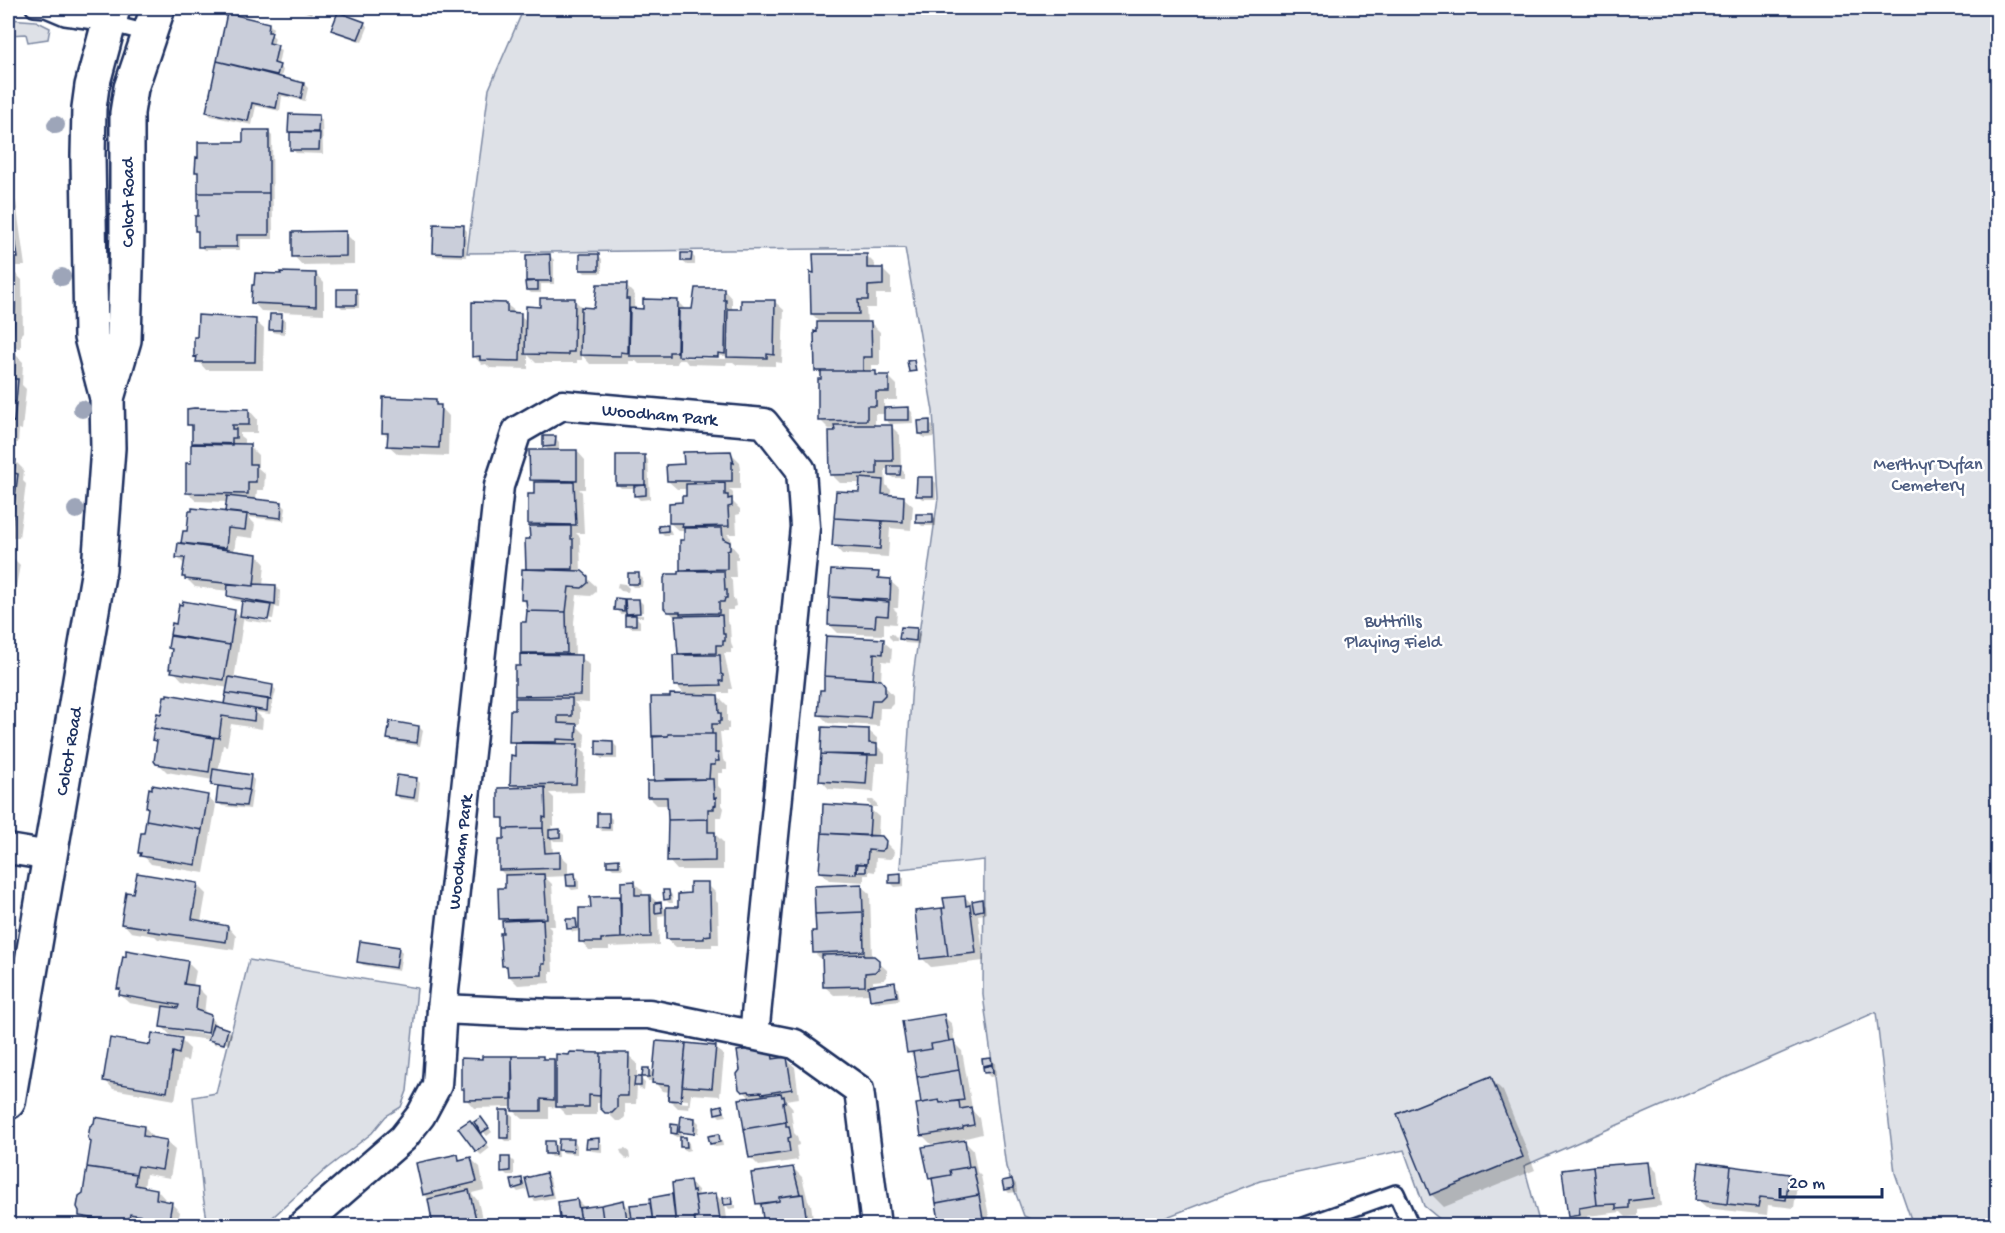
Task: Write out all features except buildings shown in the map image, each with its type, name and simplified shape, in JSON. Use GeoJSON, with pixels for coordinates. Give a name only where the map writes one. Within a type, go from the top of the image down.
{"type":"FeatureCollection","features":[{"type":"Feature","properties":{"kind":"main road","name":"Colcot Road"},"geometry":{"type":"LineString","coordinates":[[8,1102],[99,569],[108,448],[107,398],[91,337],[88,154],[92,86],[110,16]]}},
{"type":"Feature","properties":{"kind":"main road","name":"Colcot Road"},"geometry":{"type":"LineString","coordinates":[[107,398],[124,340],[127,113],[131,88],[153,20]]}},
{"type":"Feature","properties":{"kind":"street","name":"Woodham Park"},"geometry":{"type":"LineString","coordinates":[[317,1220],[403,1138],[421,1115],[436,1085],[442,1008],[499,486],[517,431],[562,405],[764,423],[801,470],[805,528],[754,1035]]}},
{"type":"Feature","properties":{"kind":"street"},"geometry":{"type":"LineString","coordinates":[[8,849],[50,856]]}},
{"type":"Feature","properties":{"kind":"street"},"geometry":{"type":"LineString","coordinates":[[442,1008],[553,1014],[649,1014],[795,1044],[859,1090],[876,1226]]}},
{"type":"Feature","properties":{"kind":"lane"},"geometry":{"type":"LineString","coordinates":[[34,8],[46,9],[65,17],[110,16],[153,20]]}},
{"type":"Feature","properties":{"kind":"lane"},"geometry":{"type":"LineString","coordinates":[[1304,1226],[1396,1193],[1411,1226]]}},
{"type":"Feature","properties":{"kind":"green space","name":"Buttrills Playing Field"},"geometry":{"type":"Polygon","coordinates":[[[524,8],[1997,8],[1997,1225],[1913,1225],[1895,1173],[1876,1012],[1524,1166],[1540,1225],[1447,1225],[1424,1206],[1404,1150],[1260,1181],[1146,1225],[1043,1225],[1024,1216],[1006,1167],[983,995],[984,860],[900,869],[912,683],[938,498],[933,411],[905,248],[467,253],[489,89],[524,8]]]}},
{"type":"Feature","properties":{"kind":"green space"},"geometry":{"type":"Polygon","coordinates":[[[8,19],[36,21],[50,28],[48,39],[28,42],[26,34],[8,35],[8,19]]]}},
{"type":"Feature","properties":{"kind":"green space"},"geometry":{"type":"Polygon","coordinates":[[[249,960],[417,988],[407,1091],[401,1107],[386,1116],[372,1133],[326,1169],[264,1225],[208,1225],[193,1097],[216,1093],[249,960]]]}},
{"type":"Feature","properties":{"kind":"park label","name":"Merthyr Dyfan Cemetery"},"geometry":{"type":"Point","coordinates":[1928,473]}}]}
